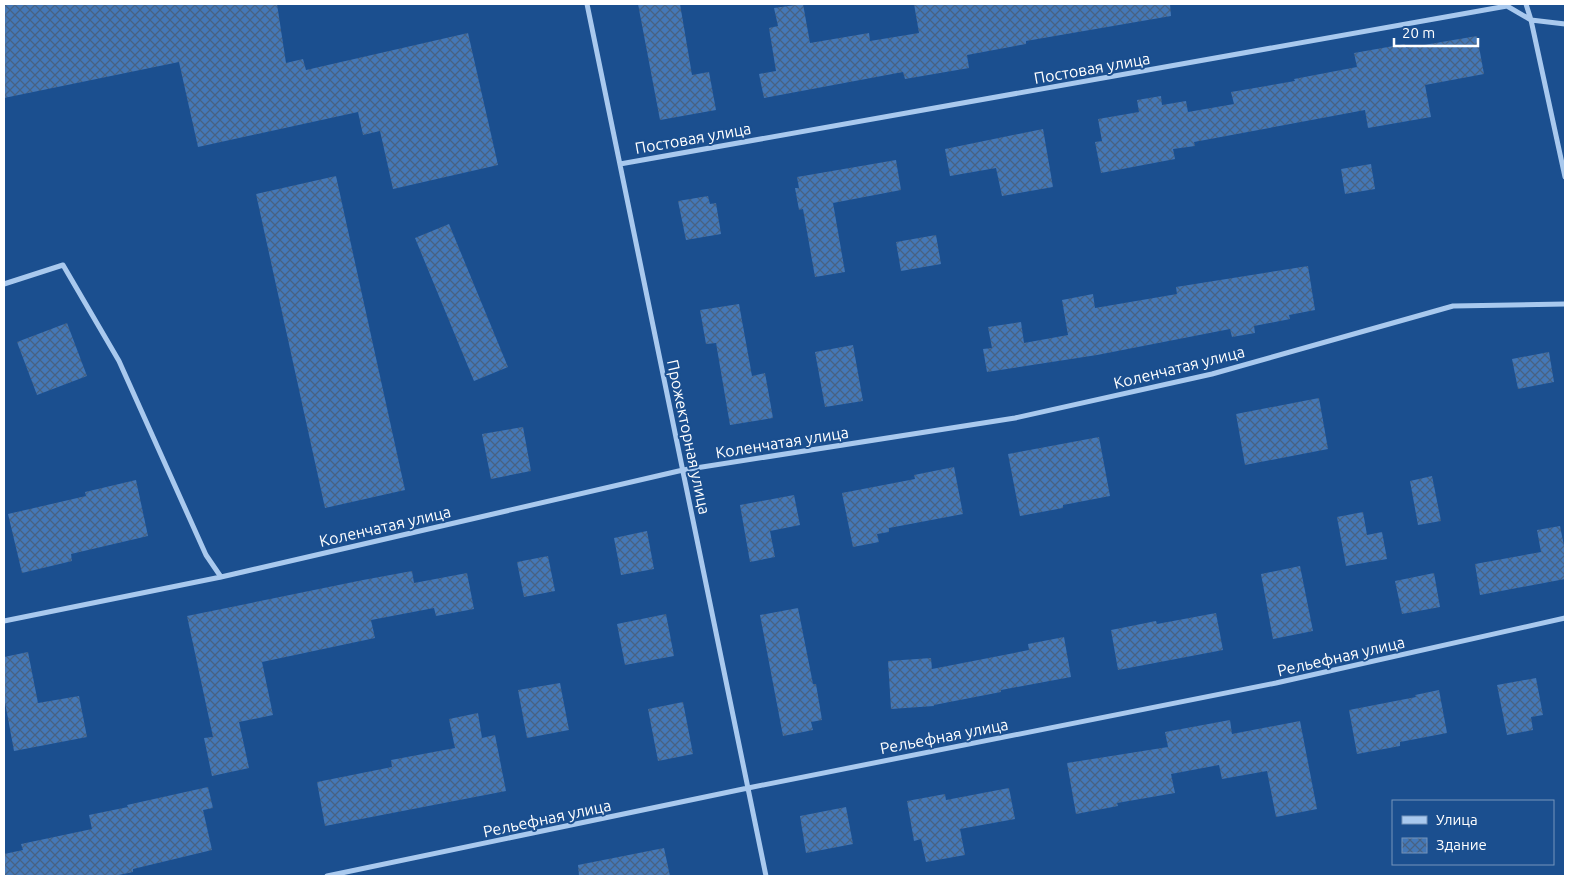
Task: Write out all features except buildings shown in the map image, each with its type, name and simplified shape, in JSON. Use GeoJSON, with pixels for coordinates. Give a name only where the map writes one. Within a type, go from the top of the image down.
{"type":"FeatureCollection","features":[{"type":"Feature","properties":{"kind":"street","name":"Прожекторная улица"},"geometry":{"type":"LineString","coordinates":[[587,4],[766,876]]}},
{"type":"Feature","properties":{"kind":"street"},"geometry":{"type":"LineString","coordinates":[[1526,4],[1565,178]]}},
{"type":"Feature","properties":{"kind":"street","name":"Постовая улица"},"geometry":{"type":"LineString","coordinates":[[620,164],[1507,6],[1531,20],[1565,24]]}},
{"type":"Feature","properties":{"kind":"street"},"geometry":{"type":"LineString","coordinates":[[4,284],[63,265],[119,361],[206,555],[221,577]]}},
{"type":"Feature","properties":{"kind":"street","name":"Коленчатая улица"},"geometry":{"type":"LineString","coordinates":[[4,621],[221,577],[683,470],[1016,418],[1212,374],[1453,306],[1565,304]]}},
{"type":"Feature","properties":{"kind":"street","name":"Рельефная улица"},"geometry":{"type":"LineString","coordinates":[[327,876],[748,788],[1276,683],[1565,618]]}}]}
